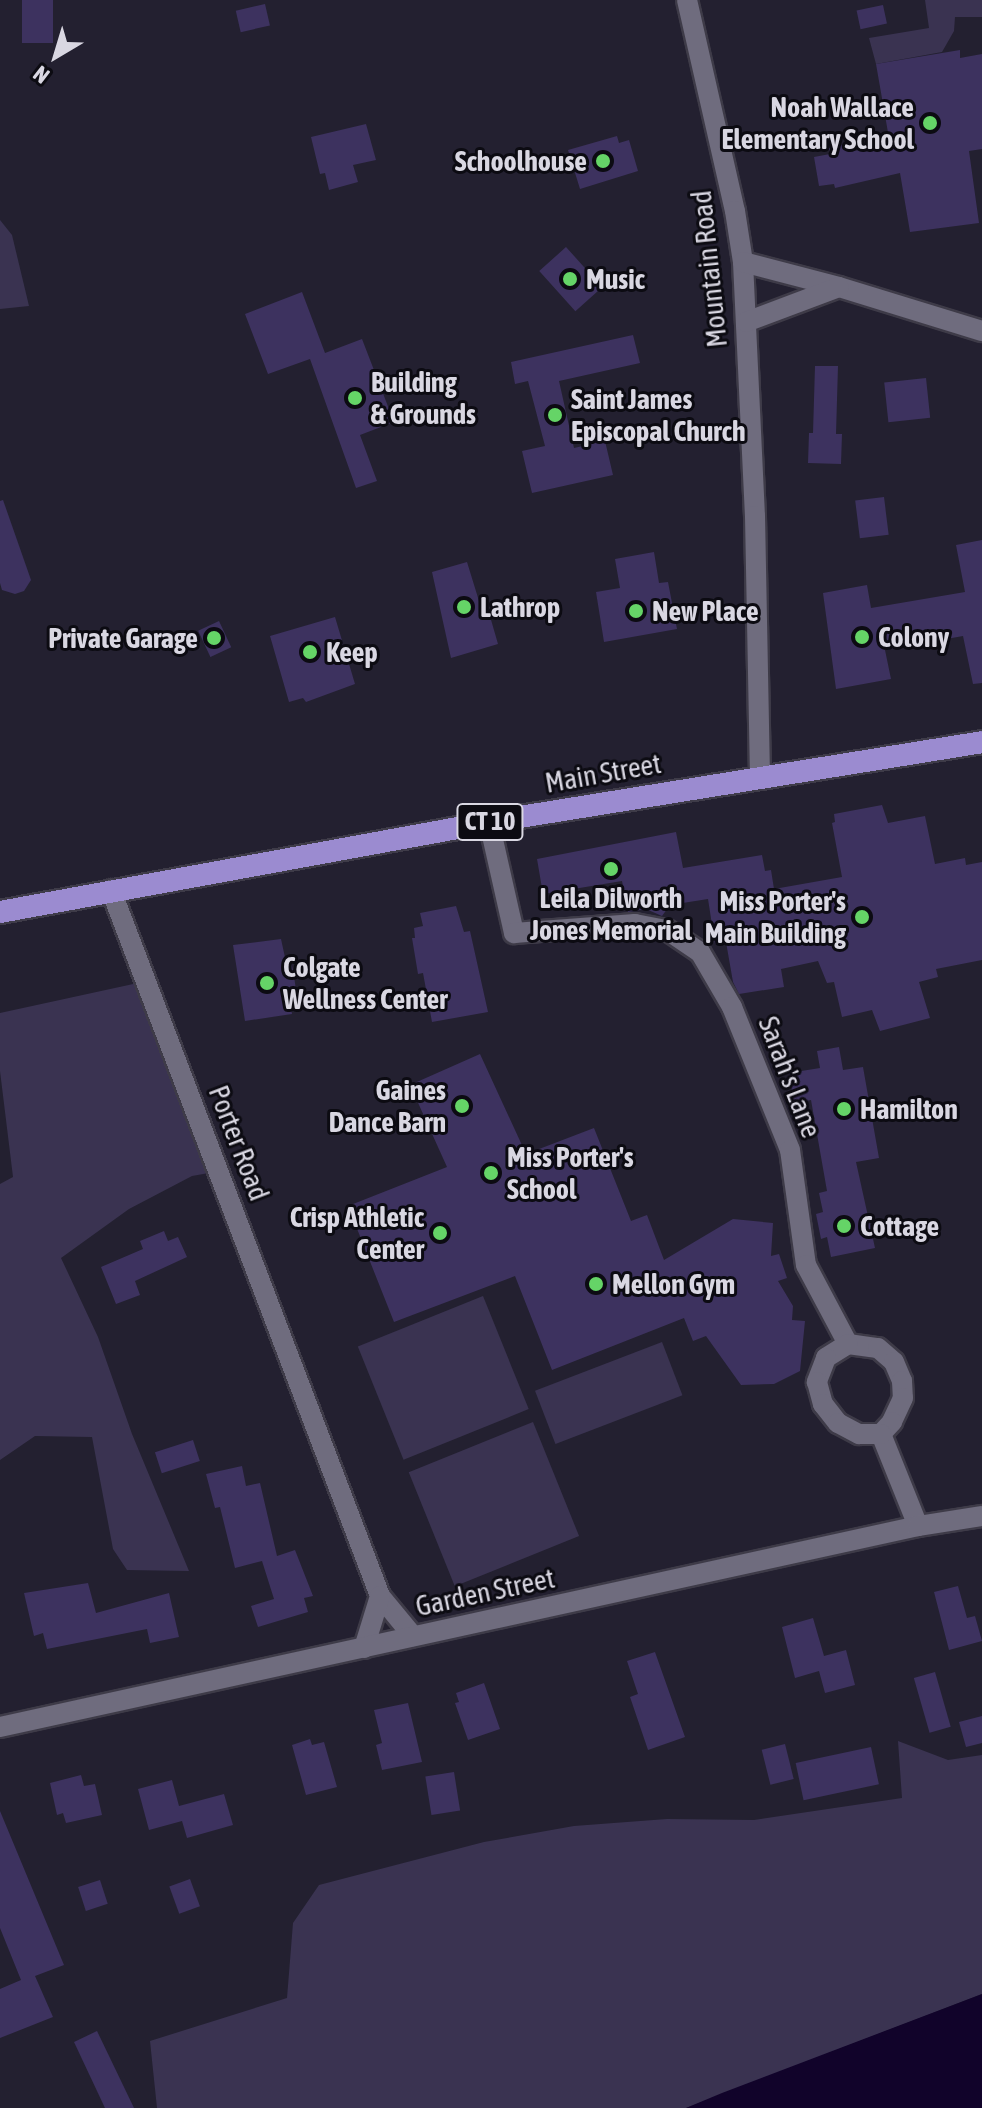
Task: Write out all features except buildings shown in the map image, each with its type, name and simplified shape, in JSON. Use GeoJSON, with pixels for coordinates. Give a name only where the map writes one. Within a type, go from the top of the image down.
{"type":"FeatureCollection","features":[{"type":"Feature","properties":{"kind":"highway","name":"Main Street"},"geometry":{"type":"LineString","coordinates":[[0,912],[489,822],[982,742]]}},
{"type":"Feature","properties":{"kind":"street","name":"Mountain Road"},"geometry":{"type":"LineString","coordinates":[[687,0],[735,211],[743,262],[755,516],[760,777]]}},
{"type":"Feature","properties":{"kind":"street"},"geometry":{"type":"LineString","coordinates":[[743,262],[839,287],[982,331]]}},
{"type":"Feature","properties":{"kind":"street"},"geometry":{"type":"LineString","coordinates":[[746,322],[839,287]]}},
{"type":"Feature","properties":{"kind":"street","name":"Sarah's Lane"},"geometry":{"type":"LineString","coordinates":[[489,822],[514,933],[635,924],[667,930],[700,952],[732,1007],[790,1150],[806,1265],[848,1344]]}},
{"type":"Feature","properties":{"kind":"street","name":"Porter Road"},"geometry":{"type":"LineString","coordinates":[[111,890],[380,1596],[413,1636]]}},
{"type":"Feature","properties":{"kind":"street"},"geometry":{"type":"LineString","coordinates":[[848,1344],[878,1348],[894,1362],[902,1381],[903,1398],[892,1422],[881,1434],[859,1434],[838,1423],[823,1404],[817,1382],[826,1358],[848,1344]]}},
{"type":"Feature","properties":{"kind":"street"},"geometry":{"type":"LineString","coordinates":[[881,1434],[918,1526]]}},
{"type":"Feature","properties":{"kind":"street","name":"Garden Street"},"geometry":{"type":"LineString","coordinates":[[0,1727],[918,1526],[982,1516]]}},
{"type":"Feature","properties":{"kind":"street"},"geometry":{"type":"LineString","coordinates":[[364,1648],[380,1596]]}},
{"type":"Feature","properties":{"kind":"shaded area"},"geometry":{"type":"Polygon","coordinates":[[[925,0],[982,0],[982,17],[955,17],[954,31],[942,52],[876,64],[869,38],[929,28],[925,0]]]}},
{"type":"Feature","properties":{"kind":"shaded area"},"geometry":{"type":"Polygon","coordinates":[[[0,220],[12,235],[29,306],[0,309],[0,220]]]}},
{"type":"Feature","properties":{"kind":"shaded area"},"geometry":{"type":"Polygon","coordinates":[[[147,981],[220,1171],[192,1176],[129,1209],[61,1258],[98,1337],[132,1434],[189,1571],[127,1570],[113,1549],[92,1437],[35,1436],[0,1460],[0,1184],[13,1177],[0,1071],[0,1013],[147,981]]]}},
{"type":"Feature","properties":{"kind":"shaded area"},"geometry":{"type":"Polygon","coordinates":[[[483,1296],[529,1409],[404,1460],[358,1347],[483,1296]]]}},
{"type":"Feature","properties":{"kind":"shaded area"},"geometry":{"type":"Polygon","coordinates":[[[662,1342],[682,1395],[555,1444],[535,1391],[662,1342]]]}},
{"type":"Feature","properties":{"kind":"shaded area"},"geometry":{"type":"Polygon","coordinates":[[[533,1422],[579,1536],[455,1586],[409,1472],[533,1422]]]}},
{"type":"Feature","properties":{"kind":"shaded area"},"geometry":{"type":"Polygon","coordinates":[[[898,1741],[948,1760],[982,1755],[982,1994],[686,2108],[157,2108],[150,2041],[287,1998],[293,1923],[319,1885],[484,1842],[574,1826],[667,1819],[754,1820],[902,1798],[898,1741]]]}},
{"type":"Feature","properties":{"kind":"shaded area"},"geometry":{"type":"Polygon","coordinates":[[[982,1994],[982,2108],[686,2108],[722,2093],[982,1994]]]}},
{"type":"Feature","properties":{"kind":"place","name":"Noah Wallace Elementary School"},"geometry":{"type":"Point","coordinates":[930,123]}},
{"type":"Feature","properties":{"kind":"place","name":"Schoolhouse"},"geometry":{"type":"Point","coordinates":[603,161]}},
{"type":"Feature","properties":{"kind":"place","name":"Music"},"geometry":{"type":"Point","coordinates":[570,279]}},
{"type":"Feature","properties":{"kind":"place","name":"Building & Grounds"},"geometry":{"type":"Point","coordinates":[355,398]}},
{"type":"Feature","properties":{"kind":"place","name":"Saint James Episcopal Church"},"geometry":{"type":"Point","coordinates":[555,415]}},
{"type":"Feature","properties":{"kind":"place","name":"Lathrop"},"geometry":{"type":"Point","coordinates":[464,607]}},
{"type":"Feature","properties":{"kind":"place","name":"New Place"},"geometry":{"type":"Point","coordinates":[636,611]}},
{"type":"Feature","properties":{"kind":"place","name":"Colony"},"geometry":{"type":"Point","coordinates":[862,637]}},
{"type":"Feature","properties":{"kind":"place","name":"Private Garage"},"geometry":{"type":"Point","coordinates":[214,638]}},
{"type":"Feature","properties":{"kind":"place","name":"Keep"},"geometry":{"type":"Point","coordinates":[310,652]}},
{"type":"Feature","properties":{"kind":"place","name":"Leila Dilworth Jones Memorial"},"geometry":{"type":"Point","coordinates":[611,869]}},
{"type":"Feature","properties":{"kind":"place","name":"Miss Porter's Main Building"},"geometry":{"type":"Point","coordinates":[862,917]}},
{"type":"Feature","properties":{"kind":"place","name":"Colgate Wellness Center"},"geometry":{"type":"Point","coordinates":[267,983]}},
{"type":"Feature","properties":{"kind":"place","name":"Gaines Dance Barn"},"geometry":{"type":"Point","coordinates":[462,1106]}},
{"type":"Feature","properties":{"kind":"place","name":"Hamilton"},"geometry":{"type":"Point","coordinates":[844,1109]}},
{"type":"Feature","properties":{"kind":"place","name":"Miss Porter's School"},"geometry":{"type":"Point","coordinates":[491,1173]}},
{"type":"Feature","properties":{"kind":"place","name":"Cottage"},"geometry":{"type":"Point","coordinates":[844,1226]}},
{"type":"Feature","properties":{"kind":"place","name":"Crisp Athletic Center"},"geometry":{"type":"Point","coordinates":[440,1233]}},
{"type":"Feature","properties":{"kind":"place","name":"Mellon Gym"},"geometry":{"type":"Point","coordinates":[596,1284]}}]}
